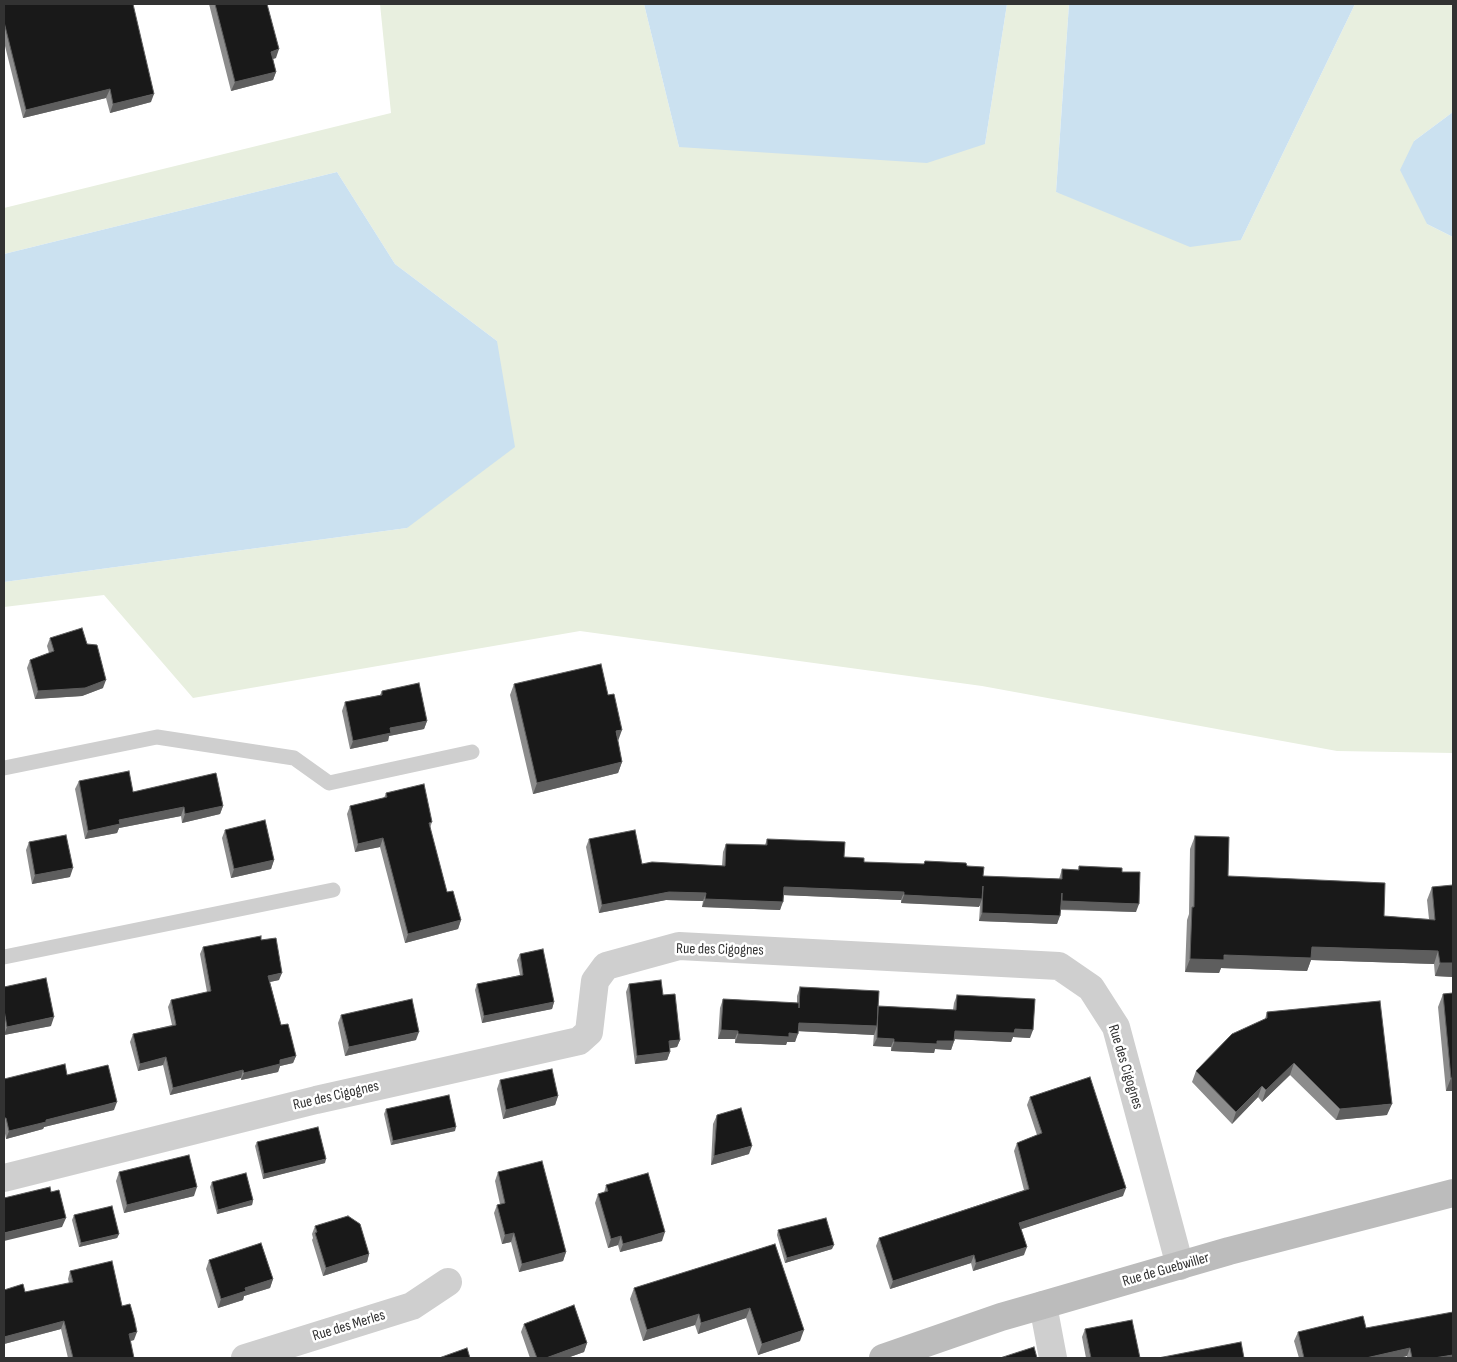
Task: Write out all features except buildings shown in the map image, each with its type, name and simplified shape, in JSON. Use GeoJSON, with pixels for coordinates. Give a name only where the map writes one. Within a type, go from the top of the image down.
{"type":"FeatureCollection","features":[{"type":"Feature","properties":{"kind":"main road","name":"Rue de Guebwiller"},"geometry":{"type":"LineString","coordinates":[[882,1358],[1001,1317],[1180,1266],[1453,1193]]}},
{"type":"Feature","properties":{"kind":"street","name":"Rue des Cigognes"},"geometry":{"type":"LineString","coordinates":[[4,1178],[316,1100],[579,1041],[589,1032],[595,981],[606,966],[679,946],[1059,966],[1091,988],[1116,1027],[1180,1266]]}},
{"type":"Feature","properties":{"kind":"street","name":"Rue des Merles"},"geometry":{"type":"LineString","coordinates":[[245,1358],[412,1306],[448,1282]]}},
{"type":"Feature","properties":{"kind":"street"},"geometry":{"type":"LineString","coordinates":[[1043,1305],[1053,1358]]}},
{"type":"Feature","properties":{"kind":"lane"},"geometry":{"type":"LineString","coordinates":[[4,768],[157,737],[294,758],[329,783],[472,752]]}},
{"type":"Feature","properties":{"kind":"lane"},"geometry":{"type":"LineString","coordinates":[[4,957],[333,890]]}},
{"type":"Feature","properties":{"kind":"green space"},"geometry":{"type":"Polygon","coordinates":[[[380,4],[644,4],[679,147],[985,144],[1007,4],[1069,4],[1056,192],[1241,240],[1355,4],[1453,4],[1453,112],[1414,141],[1427,224],[1453,237],[1453,753],[1337,751],[982,686],[580,631],[193,698],[104,595],[4,607],[4,582],[407,528],[497,341],[395,264],[337,172],[4,254],[4,208],[391,113],[380,4]]]}},
{"type":"Feature","properties":{"kind":"water"},"geometry":{"type":"Polygon","coordinates":[[[644,4],[1007,4],[985,144],[927,163],[679,147],[644,4]]]}},
{"type":"Feature","properties":{"kind":"water"},"geometry":{"type":"Polygon","coordinates":[[[1069,4],[1355,4],[1241,240],[1190,247],[1056,192],[1069,4]]]}},
{"type":"Feature","properties":{"kind":"water"},"geometry":{"type":"Polygon","coordinates":[[[1453,112],[1453,237],[1427,224],[1400,170],[1414,141],[1453,112]]]}},
{"type":"Feature","properties":{"kind":"water"},"geometry":{"type":"Polygon","coordinates":[[[337,172],[395,264],[497,341],[515,447],[407,528],[4,582],[4,254],[337,172]]]}}]}
